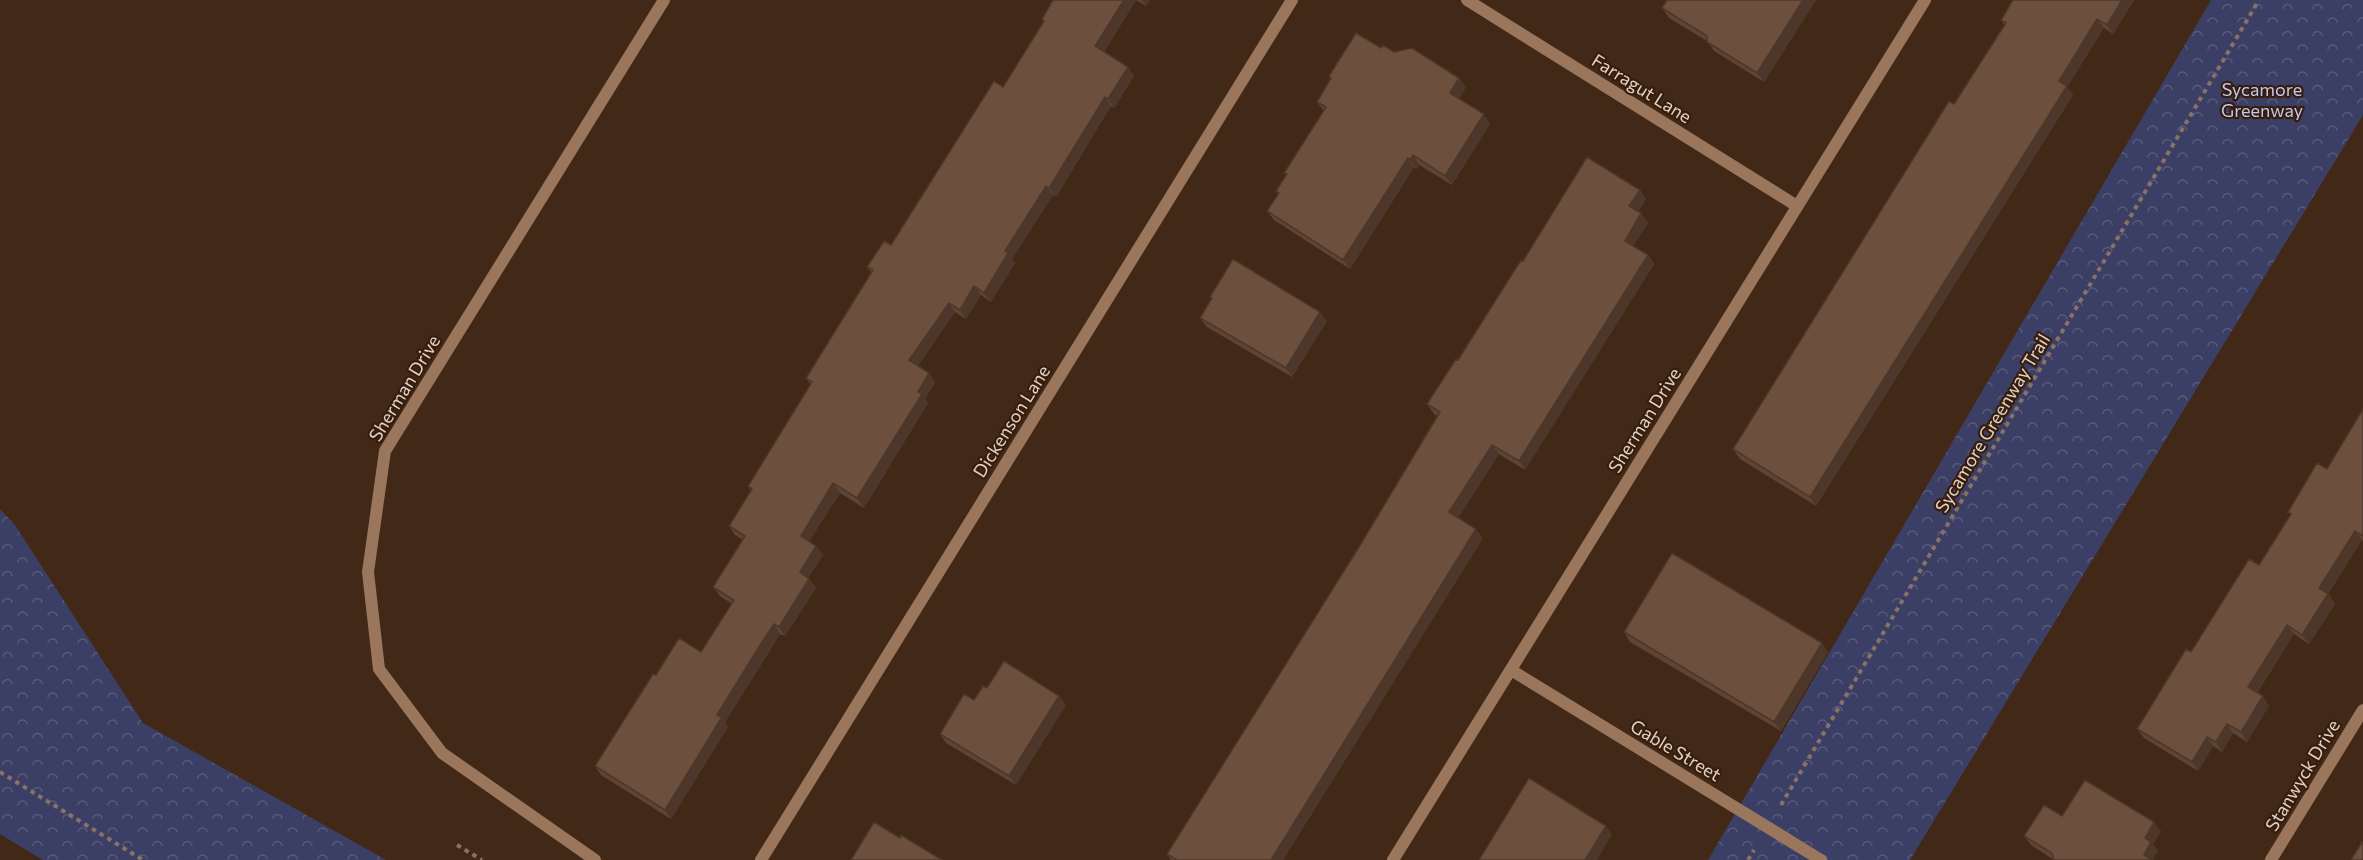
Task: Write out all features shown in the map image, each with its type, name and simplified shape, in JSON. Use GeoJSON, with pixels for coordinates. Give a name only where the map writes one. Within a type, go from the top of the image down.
{"type":"FeatureCollection","features":[{"type":"Feature","properties":{"kind":"street","name":"Sherman Drive"},"geometry":{"type":"LineString","coordinates":[[596,860],[442,753],[378,669],[368,572],[385,451],[664,0]]}},
{"type":"Feature","properties":{"kind":"street","name":"Dickenson Lane"},"geometry":{"type":"LineString","coordinates":[[761,860],[1292,0]]}},
{"type":"Feature","properties":{"kind":"street","name":"Farragut Lane"},"geometry":{"type":"LineString","coordinates":[[1467,0],[1797,206]]}},
{"type":"Feature","properties":{"kind":"street","name":"Sherman Drive"},"geometry":{"type":"LineString","coordinates":[[1393,860],[1925,0]]}},
{"type":"Feature","properties":{"kind":"street","name":"Gable Street"},"geometry":{"type":"LineString","coordinates":[[1511,670],[1821,860]]}},
{"type":"Feature","properties":{"kind":"street","name":"Stanwyck Drive"},"geometry":{"type":"LineString","coordinates":[[2271,860],[2363,710]]}},
{"type":"Feature","properties":{"kind":"path","name":"Sycamore Greenway Trail"},"geometry":{"type":"LineString","coordinates":[[1748,860],[2259,0]]}},
{"type":"Feature","properties":{"kind":"path"},"geometry":{"type":"LineString","coordinates":[[0,772],[143,860]]}},
{"type":"Feature","properties":{"kind":"path"},"geometry":{"type":"LineString","coordinates":[[457,845],[482,860]]}},
{"type":"Feature","properties":{"kind":"green space","name":"Sycamore Greenway"},"geometry":{"type":"Polygon","coordinates":[[[2211,0],[2363,0],[2363,115],[1910,860],[1708,860],[2211,0]]]}},
{"type":"Feature","properties":{"kind":"green space"},"geometry":{"type":"Polygon","coordinates":[[[0,509],[15,525],[143,723],[386,860],[43,860],[0,834],[0,509]]]}},
{"type":"Feature","properties":{"kind":"building"},"geometry":{"type":"Polygon","coordinates":[[[1053,0],[1124,0],[1095,46],[1128,67],[1108,99],[1105,97],[1049,188],[1046,186],[1005,251],[1008,253],[984,293],[974,286],[960,310],[949,303],[909,360],[929,373],[918,392],[922,394],[857,498],[833,483],[801,536],[816,546],[800,572],[809,579],[779,627],[774,624],[762,642],[717,715],[722,717],[665,810],[595,766],[653,674],[656,675],[679,638],[701,652],[734,600],[713,587],[745,536],[729,526],[752,489],[748,486],[812,382],[806,378],[873,270],[867,267],[884,241],[891,245],[994,81],[1003,87],[1044,21],[1042,19],[1053,0]]]}},
{"type":"Feature","properties":{"kind":"building"},"geometry":{"type":"Polygon","coordinates":[[[1667,0],[1803,0],[1757,73],[1707,42],[1707,36],[1662,8],[1667,0]]]}},
{"type":"Feature","properties":{"kind":"building"},"geometry":{"type":"Polygon","coordinates":[[[2013,0],[2122,0],[2107,25],[2097,19],[2059,81],[2067,86],[1810,497],[1733,449],[1949,101],[1954,104],[2006,23],[2001,20],[2013,0]]]}},
{"type":"Feature","properties":{"kind":"building"},"geometry":{"type":"Polygon","coordinates":[[[1356,33],[1381,48],[1383,45],[1394,52],[1412,48],[1459,78],[1450,93],[1484,114],[1445,176],[1413,155],[1410,160],[1408,158],[1343,260],[1267,211],[1279,193],[1276,191],[1287,174],[1284,173],[1326,107],[1317,102],[1331,78],[1329,76],[1356,33]]]}},
{"type":"Feature","properties":{"kind":"building"},"geometry":{"type":"Polygon","coordinates":[[[1587,157],[1640,190],[1629,206],[1641,213],[1625,241],[1648,255],[1519,461],[1492,445],[1449,512],[1476,529],[1271,860],[1177,860],[1167,854],[1359,547],[1440,412],[1427,404],[1456,359],[1458,360],[1521,260],[1523,261],[1587,157]]]}},
{"type":"Feature","properties":{"kind":"building"},"geometry":{"type":"Polygon","coordinates":[[[1233,259],[1320,312],[1286,368],[1200,318],[1233,259]]]}},
{"type":"Feature","properties":{"kind":"building"},"geometry":{"type":"Polygon","coordinates":[[[2363,409],[2363,536],[2355,531],[2319,588],[2328,594],[2302,635],[2287,625],[2248,687],[2263,696],[2241,732],[2227,724],[2216,742],[2207,737],[2192,762],[2137,729],[2186,649],[2191,652],[2249,559],[2259,565],[2291,514],[2288,512],[2317,463],[2327,469],[2363,409]]]}},
{"type":"Feature","properties":{"kind":"building"},"geometry":{"type":"Polygon","coordinates":[[[1672,553],[1822,643],[1774,722],[1624,632],[1672,553]]]}},
{"type":"Feature","properties":{"kind":"building"},"geometry":{"type":"Polygon","coordinates":[[[1004,661],[1059,696],[1009,776],[940,734],[964,694],[974,700],[983,686],[987,688],[1004,661]]]}},
{"type":"Feature","properties":{"kind":"building"},"geometry":{"type":"Polygon","coordinates":[[[1529,778],[1606,826],[1585,860],[1479,860],[1529,778]]]}},
{"type":"Feature","properties":{"kind":"building"},"geometry":{"type":"Polygon","coordinates":[[[2085,780],[2154,822],[2145,838],[2151,842],[2144,855],[2152,860],[2054,860],[2052,853],[2024,836],[2044,805],[2062,816],[2085,780]]]}},
{"type":"Feature","properties":{"kind":"building"},"geometry":{"type":"Polygon","coordinates":[[[874,822],[900,838],[901,835],[942,860],[851,860],[874,822]]]}},
{"type":"Feature","properties":{"kind":"building"},"geometry":{"type":"Polygon","coordinates":[[[2362,842],[2363,860],[2351,860],[2362,842]]]}}]}
